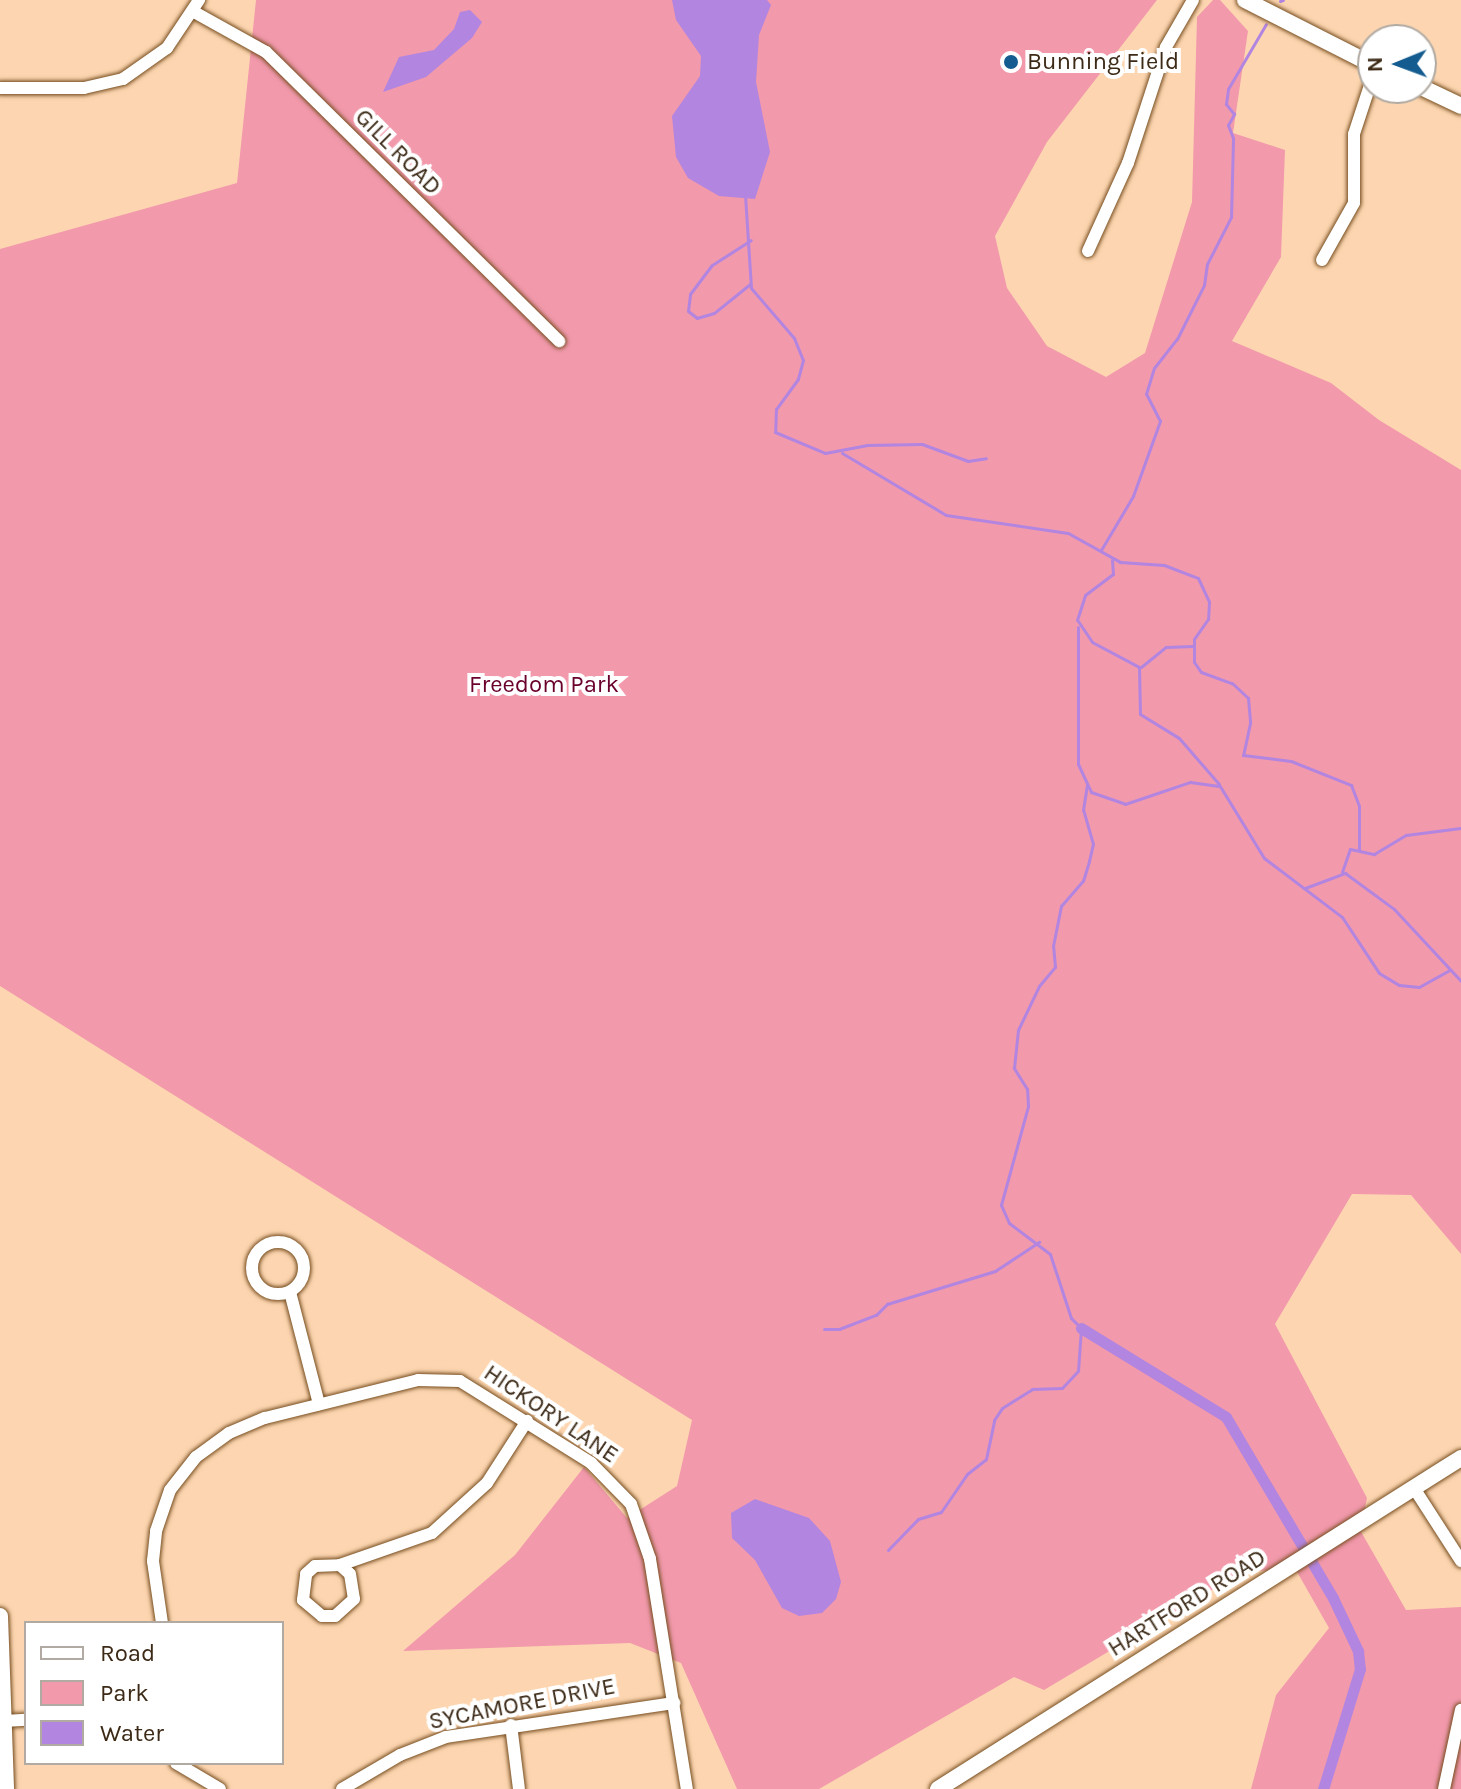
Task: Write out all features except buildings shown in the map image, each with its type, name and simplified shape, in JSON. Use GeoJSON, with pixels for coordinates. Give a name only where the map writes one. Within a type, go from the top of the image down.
{"type":"FeatureCollection","features":[{"type":"Feature","properties":{"kind":"street"},"geometry":{"type":"LineString","coordinates":[[1088,251],[1128,163],[1163,54],[1193,0]]}},
{"type":"Feature","properties":{"kind":"street"},"geometry":{"type":"LineString","coordinates":[[1245,0],[1357,57]]}},
{"type":"Feature","properties":{"kind":"street"},"geometry":{"type":"LineString","coordinates":[[0,88],[84,88],[123,79],[167,48],[196,6]]}},
{"type":"Feature","properties":{"kind":"street","name":"GILL ROAD"},"geometry":{"type":"LineString","coordinates":[[196,6],[266,52],[559,341]]}},
{"type":"Feature","properties":{"kind":"street"},"geometry":{"type":"LineString","coordinates":[[1437,95],[1461,106]]}},
{"type":"Feature","properties":{"kind":"street"},"geometry":{"type":"LineString","coordinates":[[1322,260],[1354,203],[1354,134],[1364,104]]}},
{"type":"Feature","properties":{"kind":"street"},"geometry":{"type":"LineString","coordinates":[[274,1242],[289,1244],[300,1253],[305,1267],[301,1282],[290,1292],[275,1295],[261,1289],[253,1276],[253,1261],[260,1248],[274,1242]]}},
{"type":"Feature","properties":{"kind":"street"},"geometry":{"type":"LineString","coordinates":[[290,1292],[319,1404]]}},
{"type":"Feature","properties":{"kind":"street","name":"HICKORY LANE"},"geometry":{"type":"LineString","coordinates":[[162,1621],[154,1546],[177,1477],[206,1448],[241,1426],[404,1382],[447,1378],[473,1386],[603,1472],[637,1516],[650,1559],[687,1789]]}},
{"type":"Feature","properties":{"kind":"street"},"geometry":{"type":"LineString","coordinates":[[340,1565],[355,1586],[354,1599],[335,1616],[322,1616],[303,1600],[306,1574],[315,1566],[340,1565],[432,1533],[487,1483],[527,1421]]}},
{"type":"Feature","properties":{"kind":"street","name":"HARTFORD ROAD"},"geometry":{"type":"LineString","coordinates":[[938,1789],[1461,1458]]}},
{"type":"Feature","properties":{"kind":"street"},"geometry":{"type":"LineString","coordinates":[[1414,1488],[1461,1561]]}},
{"type":"Feature","properties":{"kind":"street"},"geometry":{"type":"LineString","coordinates":[[0,1616],[6,1789]]}},
{"type":"Feature","properties":{"kind":"street","name":"SYCAMORE DRIVE"},"geometry":{"type":"LineString","coordinates":[[342,1789],[430,1742],[511,1725],[674,1703]]}},
{"type":"Feature","properties":{"kind":"street"},"geometry":{"type":"LineString","coordinates":[[1444,1789],[1461,1710]]}},
{"type":"Feature","properties":{"kind":"street"},"geometry":{"type":"LineString","coordinates":[[4,1721],[24,1720]]}},
{"type":"Feature","properties":{"kind":"street"},"geometry":{"type":"LineString","coordinates":[[511,1725],[519,1789]]}},
{"type":"Feature","properties":{"kind":"street"},"geometry":{"type":"LineString","coordinates":[[179,1765],[220,1789]]}},
{"type":"Feature","properties":{"kind":"green space","name":"Freedom Park"},"geometry":{"type":"Polygon","coordinates":[[[256,0],[1157,0],[1047,142],[995,236],[1007,288],[1047,346],[1106,377],[1145,353],[1192,202],[1197,17],[1213,0],[1220,0],[1248,31],[1233,133],[1285,150],[1281,257],[1232,341],[1331,383],[1379,420],[1461,470],[1461,1254],[1411,1195],[1352,1194],[1275,1324],[1367,1498],[1360,1530],[1406,1610],[1461,1607],[1461,1789],[1251,1789],[1276,1695],[1329,1628],[1296,1570],[1244,1571],[1044,1690],[1014,1677],[819,1789],[737,1789],[681,1663],[630,1643],[403,1651],[515,1555],[584,1467],[627,1518],[677,1486],[692,1420],[0,986],[0,249],[237,183],[256,0]]]}},
{"type":"Feature","properties":{"kind":"water"},"geometry":{"type":"Polygon","coordinates":[[[672,0],[767,0],[771,5],[759,35],[756,82],[770,152],[755,199],[719,196],[688,178],[676,157],[672,116],[700,76],[701,56],[676,20],[672,0]]]}},
{"type":"Feature","properties":{"kind":"water"},"geometry":{"type":"Polygon","coordinates":[[[470,10],[482,22],[472,38],[426,77],[383,92],[399,57],[434,50],[454,29],[460,12],[470,10]]]}},
{"type":"Feature","properties":{"kind":"water"},"geometry":{"type":"Polygon","coordinates":[[[755,1499],[809,1518],[830,1541],[841,1582],[836,1599],[822,1613],[799,1616],[782,1608],[755,1560],[732,1538],[731,1513],[755,1499]]]}},
{"type":"Feature","properties":{"kind":"waterway"},"geometry":{"type":"LineString","coordinates":[[1101,550],[1133,496],[1160,421],[1146,394],[1154,368],[1177,339],[1204,285],[1207,264],[1231,217],[1233,138],[1228,125],[1234,114],[1226,104],[1228,89],[1266,24]]}},
{"type":"Feature","properties":{"kind":"waterway"},"geometry":{"type":"LineString","coordinates":[[745,195],[751,288],[794,338],[803,360],[798,379],[776,409],[775,432],[825,453],[867,445],[922,444],[968,461],[986,458]]}},
{"type":"Feature","properties":{"kind":"waterway"},"geometry":{"type":"LineString","coordinates":[[750,284],[714,313],[697,318],[688,311],[690,294],[712,265],[751,240]]}},
{"type":"Feature","properties":{"kind":"waterway"},"geometry":{"type":"LineString","coordinates":[[842,453],[946,515],[1068,533],[1120,562],[1164,565],[1198,578],[1209,602],[1208,619],[1194,639],[1194,662],[1201,672],[1232,683],[1248,698],[1250,723],[1243,755],[1291,761],[1351,785],[1359,806],[1359,850]]}},
{"type":"Feature","properties":{"kind":"waterway"},"geometry":{"type":"LineString","coordinates":[[1077,620],[1085,595],[1113,574],[1112,560]]}},
{"type":"Feature","properties":{"kind":"waterway"},"geometry":{"type":"LineString","coordinates":[[1078,621],[1092,642],[1139,667],[1140,714],[1179,738],[1218,783],[1264,858],[1342,917],[1379,973],[1399,985],[1419,987],[1450,970]]}},
{"type":"Feature","properties":{"kind":"waterway"},"geometry":{"type":"LineString","coordinates":[[1078,627],[1078,764],[1091,792],[1125,804],[1190,782],[1219,786]]}},
{"type":"Feature","properties":{"kind":"waterway"},"geometry":{"type":"LineString","coordinates":[[1141,667],[1166,647],[1193,646]]}},
{"type":"Feature","properties":{"kind":"waterway"},"geometry":{"type":"LineString","coordinates":[[888,1550],[918,1519],[941,1512],[967,1474],[986,1459],[994,1420],[1002,1408],[1032,1389],[1062,1388],[1078,1371],[1081,1328],[1071,1318],[1050,1254],[1009,1223],[1001,1205],[1028,1106],[1027,1089],[1014,1068],[1018,1030],[1039,986],[1055,967],[1053,946],[1061,906],[1083,881],[1089,861],[1093,844],[1083,810],[1087,785]]}},
{"type":"Feature","properties":{"kind":"waterway"},"geometry":{"type":"LineString","coordinates":[[1342,872],[1350,849],[1374,854],[1406,835],[1461,828]]}},
{"type":"Feature","properties":{"kind":"waterway"},"geometry":{"type":"LineString","coordinates":[[1305,888],[1345,873],[1394,909],[1461,981]]}},
{"type":"Feature","properties":{"kind":"waterway"},"geometry":{"type":"LineString","coordinates":[[824,1329],[839,1329],[876,1315],[887,1304],[995,1271],[1039,1242]]}},
{"type":"Feature","properties":{"kind":"waterway"},"geometry":{"type":"LineString","coordinates":[[1081,1328],[1226,1417],[1333,1598],[1358,1651],[1360,1669],[1323,1789]]}},
{"type":"Feature","properties":{"kind":"place","name":"Bunning Field"},"geometry":{"type":"Point","coordinates":[1011,62]}}]}
